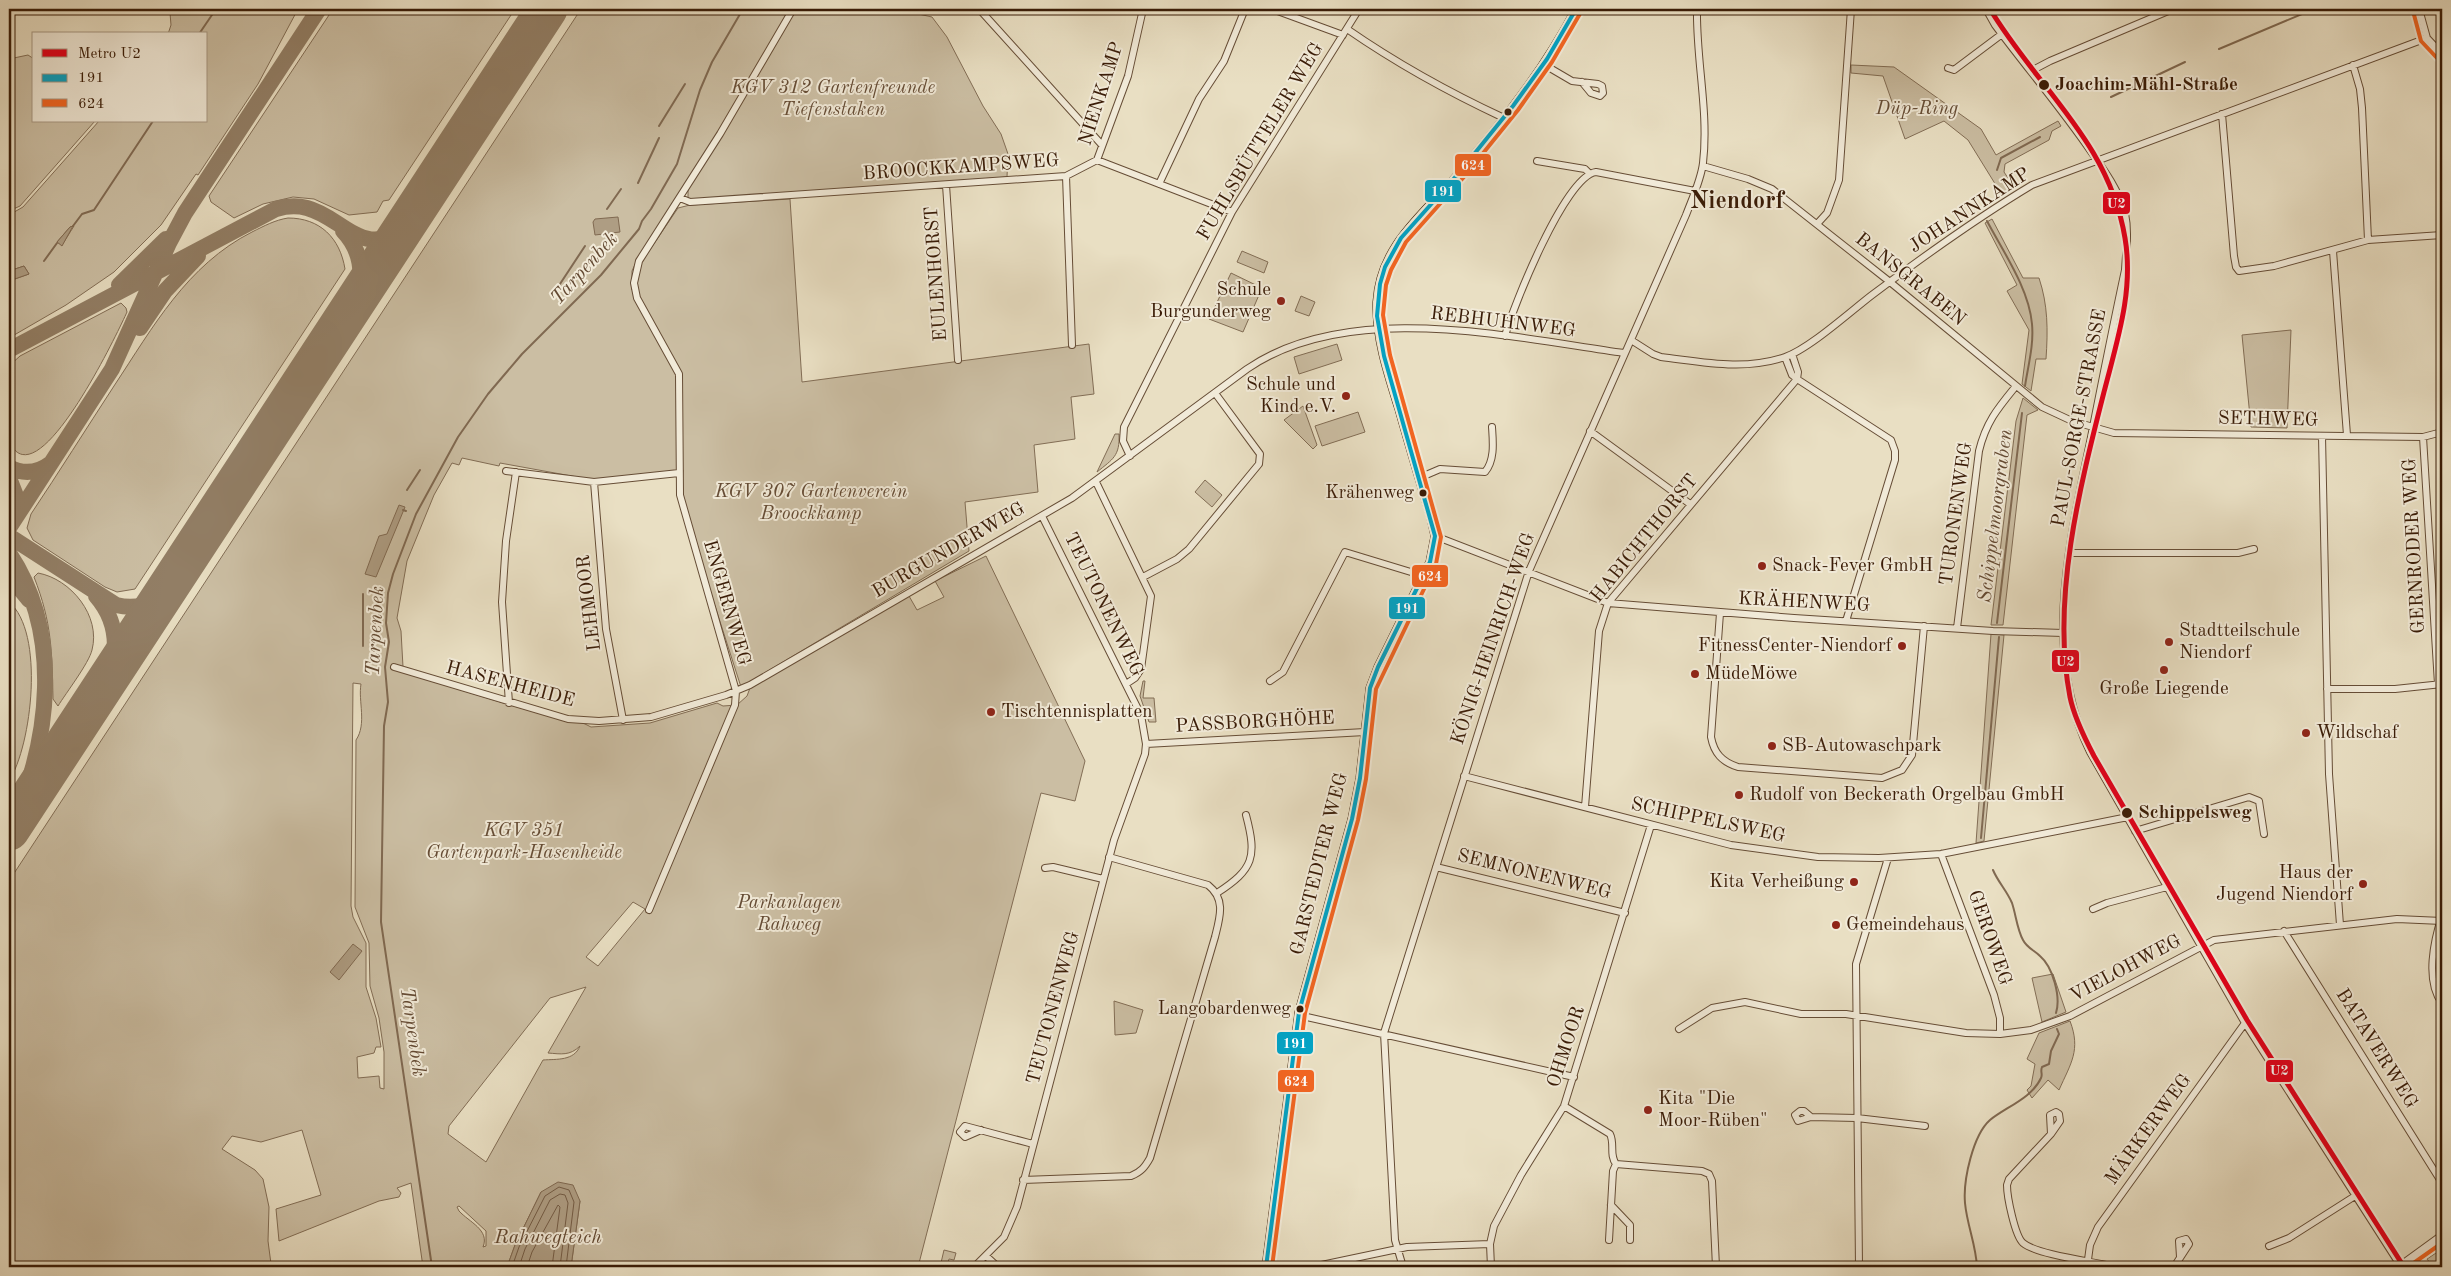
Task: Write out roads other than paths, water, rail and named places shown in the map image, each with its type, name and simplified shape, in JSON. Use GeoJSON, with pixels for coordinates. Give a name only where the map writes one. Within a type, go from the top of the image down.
{"type":"FeatureCollection","features":[{"type":"Feature","properties":{"kind":"main road","name":"GARSTEDTER WEG"},"geometry":{"type":"LineString","coordinates":[[1266,1267],[1298,1015],[1352,819],[1360,778],[1370,688],[1378,667],[1424,576],[1433,553],[1435,536],[1385,363],[1379,331],[1378,289],[1392,248],[1412,222],[1454,178],[1504,118],[1543,64],[1576,9]]}},
{"type":"Feature","properties":{"kind":"street","name":"ENGERNWEG"},"geometry":{"type":"LineString","coordinates":[[736,692],[681,501],[679,473],[679,374],[642,308],[634,283],[639,261],[720,134],[793,9]]}},
{"type":"Feature","properties":{"kind":"street","name":"NIENKAMP"},"geometry":{"type":"LineString","coordinates":[[1097,160],[1128,76],[1143,9]]}},
{"type":"Feature","properties":{"kind":"street"},"geometry":{"type":"LineString","coordinates":[[1159,184],[1199,99],[1224,61],[1245,9]]}},
{"type":"Feature","properties":{"kind":"street"},"geometry":{"type":"LineString","coordinates":[[1272,9],[1345,32],[1432,84],[1504,118]]}},
{"type":"Feature","properties":{"kind":"street","name":"FUHLSBÜTTELER WEG"},"geometry":{"type":"LineString","coordinates":[[1130,456],[1123,441],[1124,427],[1232,212],[1359,9]]}},
{"type":"Feature","properties":{"kind":"street","name":"KÖNIG-HEINRICH-WEG"},"geometry":{"type":"LineString","coordinates":[[1403,1267],[1395,1230],[1384,1033],[1529,571],[1631,340],[1703,166],[1704,120],[1699,69],[1697,9]]}},
{"type":"Feature","properties":{"kind":"street"},"geometry":{"type":"LineString","coordinates":[[1816,224],[1827,212],[1839,180],[1852,9]]}},
{"type":"Feature","properties":{"kind":"street","name":"PAUL-SORGE-STRASSE"},"geometry":{"type":"LineString","coordinates":[[1986,9],[2002,34],[2070,120],[2118,195],[2125,213],[2128,236],[2124,270],[2092,428],[2069,553],[2063,599],[2063,633],[2067,680],[2080,728],[2090,752],[2245,1023],[2399,1266]]}},
{"type":"Feature","properties":{"kind":"street"},"geometry":{"type":"LineString","coordinates":[[2031,71],[2050,61],[2174,9]]}},
{"type":"Feature","properties":{"kind":"street"},"geometry":{"type":"LineString","coordinates":[[2419,9],[2427,38],[2442,54]]}},
{"type":"Feature","properties":{"kind":"street"},"geometry":{"type":"LineString","coordinates":[[980,10],[1102,145]]}},
{"type":"Feature","properties":{"kind":"street"},"geometry":{"type":"LineString","coordinates":[[1948,68],[1954,70],[2002,34]]}},
{"type":"Feature","properties":{"kind":"street"},"geometry":{"type":"LineString","coordinates":[[2097,161],[2427,38]]}},
{"type":"Feature","properties":{"kind":"street"},"geometry":{"type":"LineString","coordinates":[[1543,64],[1572,81],[1582,82]]}},
{"type":"Feature","properties":{"kind":"street"},"geometry":{"type":"LineString","coordinates":[[2353,65],[2360,89],[2362,108],[2368,240]]}},
{"type":"Feature","properties":{"kind":"street"},"geometry":{"type":"LineString","coordinates":[[2222,114],[2234,256],[2237,269],[2242,272],[2333,251],[2368,240],[2442,235]]}},
{"type":"Feature","properties":{"kind":"street","name":"BROOCKKAMPSWEG"},"geometry":{"type":"LineString","coordinates":[[680,198],[690,202],[1066,176],[1097,160]]}},
{"type":"Feature","properties":{"kind":"street"},"geometry":{"type":"LineString","coordinates":[[1097,160],[1232,212]]}},
{"type":"Feature","properties":{"kind":"street"},"geometry":{"type":"LineString","coordinates":[[1537,161],[1585,169],[1590,174]]}},
{"type":"Feature","properties":{"kind":"street","name":"JOHANNKAMP"},"geometry":{"type":"LineString","coordinates":[[1890,282],[2032,185],[2097,161]]}},
{"type":"Feature","properties":{"kind":"street","name":"BANSGRABEN"},"geometry":{"type":"LineString","coordinates":[[1703,166],[1748,179],[1772,189],[1890,282],[2016,386],[2056,414],[2092,428]]}},
{"type":"Feature","properties":{"kind":"street"},"geometry":{"type":"LineString","coordinates":[[1505,336],[1519,294],[1534,259],[1584,177],[1596,172],[1694,191]]}},
{"type":"Feature","properties":{"kind":"street"},"geometry":{"type":"LineString","coordinates":[[1066,176],[1072,344]]}},
{"type":"Feature","properties":{"kind":"street","name":"EULENHORST"},"geometry":{"type":"LineString","coordinates":[[946,185],[958,360]]}},
{"type":"Feature","properties":{"kind":"street"},"geometry":{"type":"LineString","coordinates":[[2333,251],[2347,435]]}},
{"type":"Feature","properties":{"kind":"street"},"geometry":{"type":"LineString","coordinates":[[1631,340],[1661,357],[1723,365],[1758,364],[1792,354],[1890,282]]}},
{"type":"Feature","properties":{"kind":"street","name":"REBHUHNWEG"},"geometry":{"type":"LineString","coordinates":[[1379,331],[1432,328],[1624,353]]}},
{"type":"Feature","properties":{"kind":"street","name":"BURGUNDERWEG"},"geometry":{"type":"LineString","coordinates":[[736,692],[1042,516],[1096,482],[1262,359],[1294,344],[1326,336],[1379,331]]}},
{"type":"Feature","properties":{"kind":"street"},"geometry":{"type":"LineString","coordinates":[[1792,354],[1798,372],[1798,380]]}},
{"type":"Feature","properties":{"kind":"street"},"geometry":{"type":"LineString","coordinates":[[1785,357],[1792,375],[1891,440],[1895,451],[1895,460],[1846,620]]}},
{"type":"Feature","properties":{"kind":"street","name":"HABICHTHORST"},"geometry":{"type":"LineString","coordinates":[[1585,807],[1597,650],[1602,616],[1608,603],[1690,504],[1798,380]]}},
{"type":"Feature","properties":{"kind":"street","name":"TURONENWEG"},"geometry":{"type":"LineString","coordinates":[[1957,628],[1979,450],[1984,429],[1994,413],[2016,386]]}},
{"type":"Feature","properties":{"kind":"street"},"geometry":{"type":"LineString","coordinates":[[1143,577],[1177,559],[1189,548],[1259,464],[1260,454],[1216,393]]}},
{"type":"Feature","properties":{"kind":"street"},"geometry":{"type":"LineString","coordinates":[[1419,478],[1440,469],[1485,472],[1489,468],[1493,449],[1492,427]]}},
{"type":"Feature","properties":{"kind":"street","name":"SETHWEG"},"geometry":{"type":"LineString","coordinates":[[2092,428],[2114,433],[2322,436],[2423,437],[2442,432]]}},
{"type":"Feature","properties":{"kind":"street"},"geometry":{"type":"LineString","coordinates":[[1590,431],[1690,504]]}},
{"type":"Feature","properties":{"kind":"street"},"geometry":{"type":"LineString","coordinates":[[2322,436],[2329,774],[2340,924]]}},
{"type":"Feature","properties":{"kind":"street","name":"GERNRODER WEG"},"geometry":{"type":"LineString","coordinates":[[2423,437],[2440,684]]}},
{"type":"Feature","properties":{"kind":"street"},"geometry":{"type":"LineString","coordinates":[[506,471],[594,482],[679,473]]}},
{"type":"Feature","properties":{"kind":"street"},"geometry":{"type":"LineString","coordinates":[[509,703],[502,602],[506,541],[516,472]]}},
{"type":"Feature","properties":{"kind":"street","name":"LEHMOOR"},"geometry":{"type":"LineString","coordinates":[[594,482],[605,620],[623,720]]}},
{"type":"Feature","properties":{"kind":"street"},"geometry":{"type":"LineString","coordinates":[[1096,482],[1143,577],[1152,601],[1139,674],[1126,684]]}},
{"type":"Feature","properties":{"kind":"street","name":"TEUTONENWEG"},"geometry":{"type":"LineString","coordinates":[[974,1267],[997,1245],[1010,1227],[1109,857],[1121,816],[1141,767],[1146,744],[1141,716],[1042,516]]}},
{"type":"Feature","properties":{"kind":"street","name":"KRÄHENWEG"},"geometry":{"type":"LineString","coordinates":[[1435,536],[1608,603],[1720,613],[2063,633]]}},
{"type":"Feature","properties":{"kind":"street"},"geometry":{"type":"LineString","coordinates":[[2069,553],[2238,553],[2254,548]]}},
{"type":"Feature","properties":{"kind":"street"},"geometry":{"type":"LineString","coordinates":[[1270,681],[1283,672],[1345,552],[1424,576]]}},
{"type":"Feature","properties":{"kind":"street"},"geometry":{"type":"LineString","coordinates":[[1720,613],[1711,737],[1713,747],[1720,758],[1738,767],[1882,778],[1902,770],[1912,755],[1924,626]]}},
{"type":"Feature","properties":{"kind":"street","name":"HASENHEIDE"},"geometry":{"type":"LineString","coordinates":[[394,667],[509,703],[568,719],[623,720],[652,717],[736,692]]}},
{"type":"Feature","properties":{"kind":"street"},"geometry":{"type":"LineString","coordinates":[[2327,689],[2395,689],[2440,684]]}},
{"type":"Feature","properties":{"kind":"street"},"geometry":{"type":"LineString","coordinates":[[649,910],[735,705],[736,692]]}},
{"type":"Feature","properties":{"kind":"street","name":"PASSBORGHÖHE"},"geometry":{"type":"LineString","coordinates":[[1146,744],[1364,732]]}},
{"type":"Feature","properties":{"kind":"street","name":"SCHIPPELSWEG"},"geometry":{"type":"LineString","coordinates":[[1464,776],[1731,845],[1818,857],[1888,858],[1941,854],[2128,817]]}},
{"type":"Feature","properties":{"kind":"street"},"geometry":{"type":"LineString","coordinates":[[2135,831],[2248,797],[2259,801],[2264,834]]}},
{"type":"Feature","properties":{"kind":"street"},"geometry":{"type":"LineString","coordinates":[[1217,893],[1238,880],[1251,861],[1251,835],[1246,815]]}},
{"type":"Feature","properties":{"kind":"street","name":"OHMOOR"},"geometry":{"type":"LineString","coordinates":[[1491,1267],[1490,1244],[1504,1206],[1564,1106],[1651,825]]}},
{"type":"Feature","properties":{"kind":"street","name":"GEROWEG"},"geometry":{"type":"LineString","coordinates":[[1941,854],[1994,995],[2000,1018],[2000,1034]]}},
{"type":"Feature","properties":{"kind":"street"},"geometry":{"type":"LineString","coordinates":[[1023,1180],[1131,1176],[1141,1171],[1146,1165],[1215,937],[1221,912],[1217,893],[1201,881],[1109,857]]}},
{"type":"Feature","properties":{"kind":"street"},"geometry":{"type":"LineString","coordinates":[[1859,1267],[1856,964],[1888,858]]}},
{"type":"Feature","properties":{"kind":"street"},"geometry":{"type":"LineString","coordinates":[[1045,868],[1052,867],[1103,879]]}},
{"type":"Feature","properties":{"kind":"street","name":"SEMNONENWEG"},"geometry":{"type":"LineString","coordinates":[[1436,867],[1624,913]]}},
{"type":"Feature","properties":{"kind":"street"},"geometry":{"type":"LineString","coordinates":[[2093,909],[2107,903],[2167,887]]}},
{"type":"Feature","properties":{"kind":"street","name":"VIELOHWEG"},"geometry":{"type":"LineString","coordinates":[[1679,1029],[1703,1012],[1734,1002],[1757,1004],[1811,1015],[1856,1015],[1966,1034],[2000,1034],[2031,1030],[2067,1018],[2214,940],[2340,924],[2397,919],[2442,919]]}},
{"type":"Feature","properties":{"kind":"street"},"geometry":{"type":"LineString","coordinates":[[2442,919],[2438,929],[2433,976],[2435,990],[2442,1003]]}},
{"type":"Feature","properties":{"kind":"street","name":"BATAVERWEG"},"geometry":{"type":"LineString","coordinates":[[2284,931],[2442,1183]]}},
{"type":"Feature","properties":{"kind":"street"},"geometry":{"type":"LineString","coordinates":[[1298,1015],[1574,1077]]}},
{"type":"Feature","properties":{"kind":"street","name":"MÄRKERWEG"},"geometry":{"type":"LineString","coordinates":[[2087,1264],[2090,1245],[2098,1227],[2245,1023]]}},
{"type":"Feature","properties":{"kind":"street"},"geometry":{"type":"LineString","coordinates":[[1564,1106],[1610,1134],[1613,1141],[1612,1157],[1616,1164]]}},
{"type":"Feature","properties":{"kind":"street"},"geometry":{"type":"LineString","coordinates":[[1810,1117],[1857,1118],[1925,1126]]}},
{"type":"Feature","properties":{"kind":"street"},"geometry":{"type":"LineString","coordinates":[[981,1130],[1033,1144]]}},
{"type":"Feature","properties":{"kind":"street"},"geometry":{"type":"LineString","coordinates":[[2050,1134],[2009,1179],[2007,1185],[2018,1236],[2026,1246],[2087,1264],[2116,1267]]}},
{"type":"Feature","properties":{"kind":"street"},"geometry":{"type":"LineString","coordinates":[[1609,1240],[1613,1171],[1616,1164]]}},
{"type":"Feature","properties":{"kind":"street"},"geometry":{"type":"LineString","coordinates":[[1616,1164],[1702,1171],[1709,1174],[1712,1181],[1716,1267]]}},
{"type":"Feature","properties":{"kind":"street"},"geometry":{"type":"LineString","coordinates":[[2269,1246],[2289,1238],[2355,1196]]}},
{"type":"Feature","properties":{"kind":"street"},"geometry":{"type":"LineString","coordinates":[[1611,1205],[1630,1225],[1630,1240]]}},
{"type":"Feature","properties":{"kind":"street"},"geometry":{"type":"LineString","coordinates":[[1610,1220],[1618,1220],[1622,1216]]}},
{"type":"Feature","properties":{"kind":"street"},"geometry":{"type":"LineString","coordinates":[[2399,1266],[2442,1235]]}},
{"type":"Feature","properties":{"kind":"street"},"geometry":{"type":"LineString","coordinates":[[1312,1267],[1398,1249],[1490,1244]]}},
{"type":"Feature","properties":{"kind":"street"},"geometry":{"type":"LineString","coordinates":[[986,1256],[998,1267]]}},
{"type":"Feature","properties":{"kind":"street"},"geometry":{"type":"LineString","coordinates":[[2174,1267],[2180,1257]]}},
{"type":"Feature","properties":{"kind":"water"},"geometry":{"type":"Polygon","coordinates":[[[618,217],[620,232],[595,235],[593,222],[595,219],[618,217]]]}},
{"type":"Feature","properties":{"kind":"water"},"geometry":{"type":"Polygon","coordinates":[[[73,226],[62,246],[57,242],[73,226]]]}},
{"type":"Feature","properties":{"kind":"water"},"geometry":{"type":"Polygon","coordinates":[[[24,266],[29,274],[9,281],[9,271],[24,266]]]}},
{"type":"Feature","properties":{"kind":"water"},"geometry":{"type":"Polygon","coordinates":[[[399,505],[405,507],[376,577],[365,574],[379,536],[387,534],[399,505]]]}},
{"type":"Feature","properties":{"kind":"water"},"geometry":{"type":"Polygon","coordinates":[[[353,944],[362,951],[339,980],[330,972],[353,944]]]}},
{"type":"Feature","properties":{"kind":"water","name":"Rahwegteich"},"geometry":{"type":"Polygon","coordinates":[[[558,1182],[573,1185],[580,1201],[571,1267],[507,1267],[515,1245],[541,1192],[558,1182]]]}},
{"type":"Feature","properties":{"kind":"waterway"},"geometry":{"type":"LineString","coordinates":[[200,32],[216,9]]}},
{"type":"Feature","properties":{"kind":"waterway","name":"Tarpenbek"},"geometry":{"type":"LineString","coordinates":[[432,1267],[381,922],[384,726],[388,702],[385,667],[389,642],[386,623],[388,593],[393,574],[416,514],[458,437],[488,394],[522,354],[601,275],[639,229],[677,164],[700,90],[712,62],[743,9]]}},
{"type":"Feature","properties":{"kind":"waterway","name":"Schippelmoorgraben"},"geometry":{"type":"LineString","coordinates":[[2219,49],[2314,9]]}},
{"type":"Feature","properties":{"kind":"waterway","name":"Schippelmoorgraben"},"geometry":{"type":"LineString","coordinates":[[2111,97],[2185,62]]}},
{"type":"Feature","properties":{"kind":"waterway"},"geometry":{"type":"LineString","coordinates":[[659,126],[685,84]]}},
{"type":"Feature","properties":{"kind":"waterway"},"geometry":{"type":"LineString","coordinates":[[73,226],[82,214],[94,210],[152,122]]}},
{"type":"Feature","properties":{"kind":"waterway","name":"Schippelmoorgraben"},"geometry":{"type":"LineString","coordinates":[[1997,170],[2001,158],[2040,137]]}},
{"type":"Feature","properties":{"kind":"waterway"},"geometry":{"type":"LineString","coordinates":[[638,183],[659,138]]}},
{"type":"Feature","properties":{"kind":"waterway"},"geometry":{"type":"LineString","coordinates":[[607,209],[621,189]]}},
{"type":"Feature","properties":{"kind":"waterway","name":"Schippelmoorgraben"},"geometry":{"type":"LineString","coordinates":[[1987,221],[2015,271],[2030,311],[2032,340],[2025,386]]}},
{"type":"Feature","properties":{"kind":"waterway"},"geometry":{"type":"LineString","coordinates":[[44,261],[57,243]]}},
{"type":"Feature","properties":{"kind":"waterway"},"geometry":{"type":"LineString","coordinates":[[558,287],[585,246]]}},
{"type":"Feature","properties":{"kind":"waterway","name":"Schippelmoorgraben"},"geometry":{"type":"LineString","coordinates":[[1997,623],[2022,413]]}},
{"type":"Feature","properties":{"kind":"waterway"},"geometry":{"type":"LineString","coordinates":[[407,490],[420,470]]}},
{"type":"Feature","properties":{"kind":"waterway"},"geometry":{"type":"LineString","coordinates":[[363,594],[363,646]]}},
{"type":"Feature","properties":{"kind":"waterway","name":"Schippelmoorgraben"},"geometry":{"type":"LineString","coordinates":[[1981,838],[1999,637]]}},
{"type":"Feature","properties":{"kind":"waterway","name":"Schippelmoorgraben"},"geometry":{"type":"LineString","coordinates":[[1993,870],[2012,903],[2023,940],[2049,967],[2057,991],[2056,1013]]}},
{"type":"Feature","properties":{"kind":"waterway","name":"Schippelmoorgraben"},"geometry":{"type":"LineString","coordinates":[[1977,1267],[1965,1203],[1970,1158],[1979,1136],[1990,1120],[2025,1097],[2037,1085],[2042,1077],[2042,1067],[2049,1064],[2051,1051],[2059,1034],[2057,1029]]}},
{"type":"Feature","properties":{"kind":"metro line","name":"U2"},"geometry":{"type":"LineString","coordinates":[[1990,9],[2009,38],[2070,117],[2088,144],[2104,173],[2117,204],[2125,238],[2127,277],[2123,316],[2086,466],[2071,543],[2066,582],[2065,660],[2074,712],[2094,756],[2247,1020],[2404,1267]]}},
{"type":"Feature","properties":{"kind":"place","name":"Joachim-Mähl-Straße"},"geometry":{"type":"Point","coordinates":[2044,85]}},
{"type":"Feature","properties":{"kind":"place","name":"Schule Burgunderweg"},"geometry":{"type":"Point","coordinates":[1281,301]}},
{"type":"Feature","properties":{"kind":"place","name":"Schule und Kind e.V."},"geometry":{"type":"Point","coordinates":[1346,396]}},
{"type":"Feature","properties":{"kind":"place","name":"Krähenweg"},"geometry":{"type":"Point","coordinates":[1423,493]}},
{"type":"Feature","properties":{"kind":"place","name":"Snack-Fever GmbH"},"geometry":{"type":"Point","coordinates":[1762,566]}},
{"type":"Feature","properties":{"kind":"place","name":"Stadtteilschule Niendorf"},"geometry":{"type":"Point","coordinates":[2169,642]}},
{"type":"Feature","properties":{"kind":"place","name":"FitnessCenter-Niendorf"},"geometry":{"type":"Point","coordinates":[1902,646]}},
{"type":"Feature","properties":{"kind":"place","name":"Große Liegende"},"geometry":{"type":"Point","coordinates":[2164,670]}},
{"type":"Feature","properties":{"kind":"place","name":"MüdeMöwe"},"geometry":{"type":"Point","coordinates":[1695,674]}},
{"type":"Feature","properties":{"kind":"place","name":"Tischtennisplatten"},"geometry":{"type":"Point","coordinates":[991,712]}},
{"type":"Feature","properties":{"kind":"place","name":"Wildschaf"},"geometry":{"type":"Point","coordinates":[2306,733]}},
{"type":"Feature","properties":{"kind":"place","name":"SB-Autowaschpark"},"geometry":{"type":"Point","coordinates":[1772,746]}},
{"type":"Feature","properties":{"kind":"place","name":"Rudolf von Beckerath Orgelbau GmbH"},"geometry":{"type":"Point","coordinates":[1739,795]}},
{"type":"Feature","properties":{"kind":"place","name":"Schippelsweg"},"geometry":{"type":"Point","coordinates":[2127,813]}},
{"type":"Feature","properties":{"kind":"place","name":"Kita Verheißung"},"geometry":{"type":"Point","coordinates":[1854,882]}},
{"type":"Feature","properties":{"kind":"place","name":"Haus der Jugend Niendorf"},"geometry":{"type":"Point","coordinates":[2363,884]}},
{"type":"Feature","properties":{"kind":"place","name":"Gemeindehaus"},"geometry":{"type":"Point","coordinates":[1836,925]}},
{"type":"Feature","properties":{"kind":"place","name":"Langobardenweg"},"geometry":{"type":"Point","coordinates":[1300,1009]}},
{"type":"Feature","properties":{"kind":"place","name":"Kita \"Die Moor-Rüben\""},"geometry":{"type":"Point","coordinates":[1648,1110]}},
{"type":"Feature","properties":{"kind":"district","name":"Niendorf"},"geometry":{"type":"Point","coordinates":[1737,202]}},
{"type":"Feature","properties":{"kind":"park label","name":"KGV 312 Gartenfreunde Tiefenstaken"},"geometry":{"type":"Point","coordinates":[833,99]}},
{"type":"Feature","properties":{"kind":"park label","name":"Düp-Ring"},"geometry":{"type":"Point","coordinates":[1917,109]}},
{"type":"Feature","properties":{"kind":"park label","name":"KGV 307 Gartenverein Broockkamp"},"geometry":{"type":"Point","coordinates":[811,503]}},
{"type":"Feature","properties":{"kind":"park label","name":"KGV 351 Gartenpark-Hasenheide"},"geometry":{"type":"Point","coordinates":[524,842]}},
{"type":"Feature","properties":{"kind":"park label","name":"Parkanlagen Rahweg"},"geometry":{"type":"Point","coordinates":[789,914]}}]}
